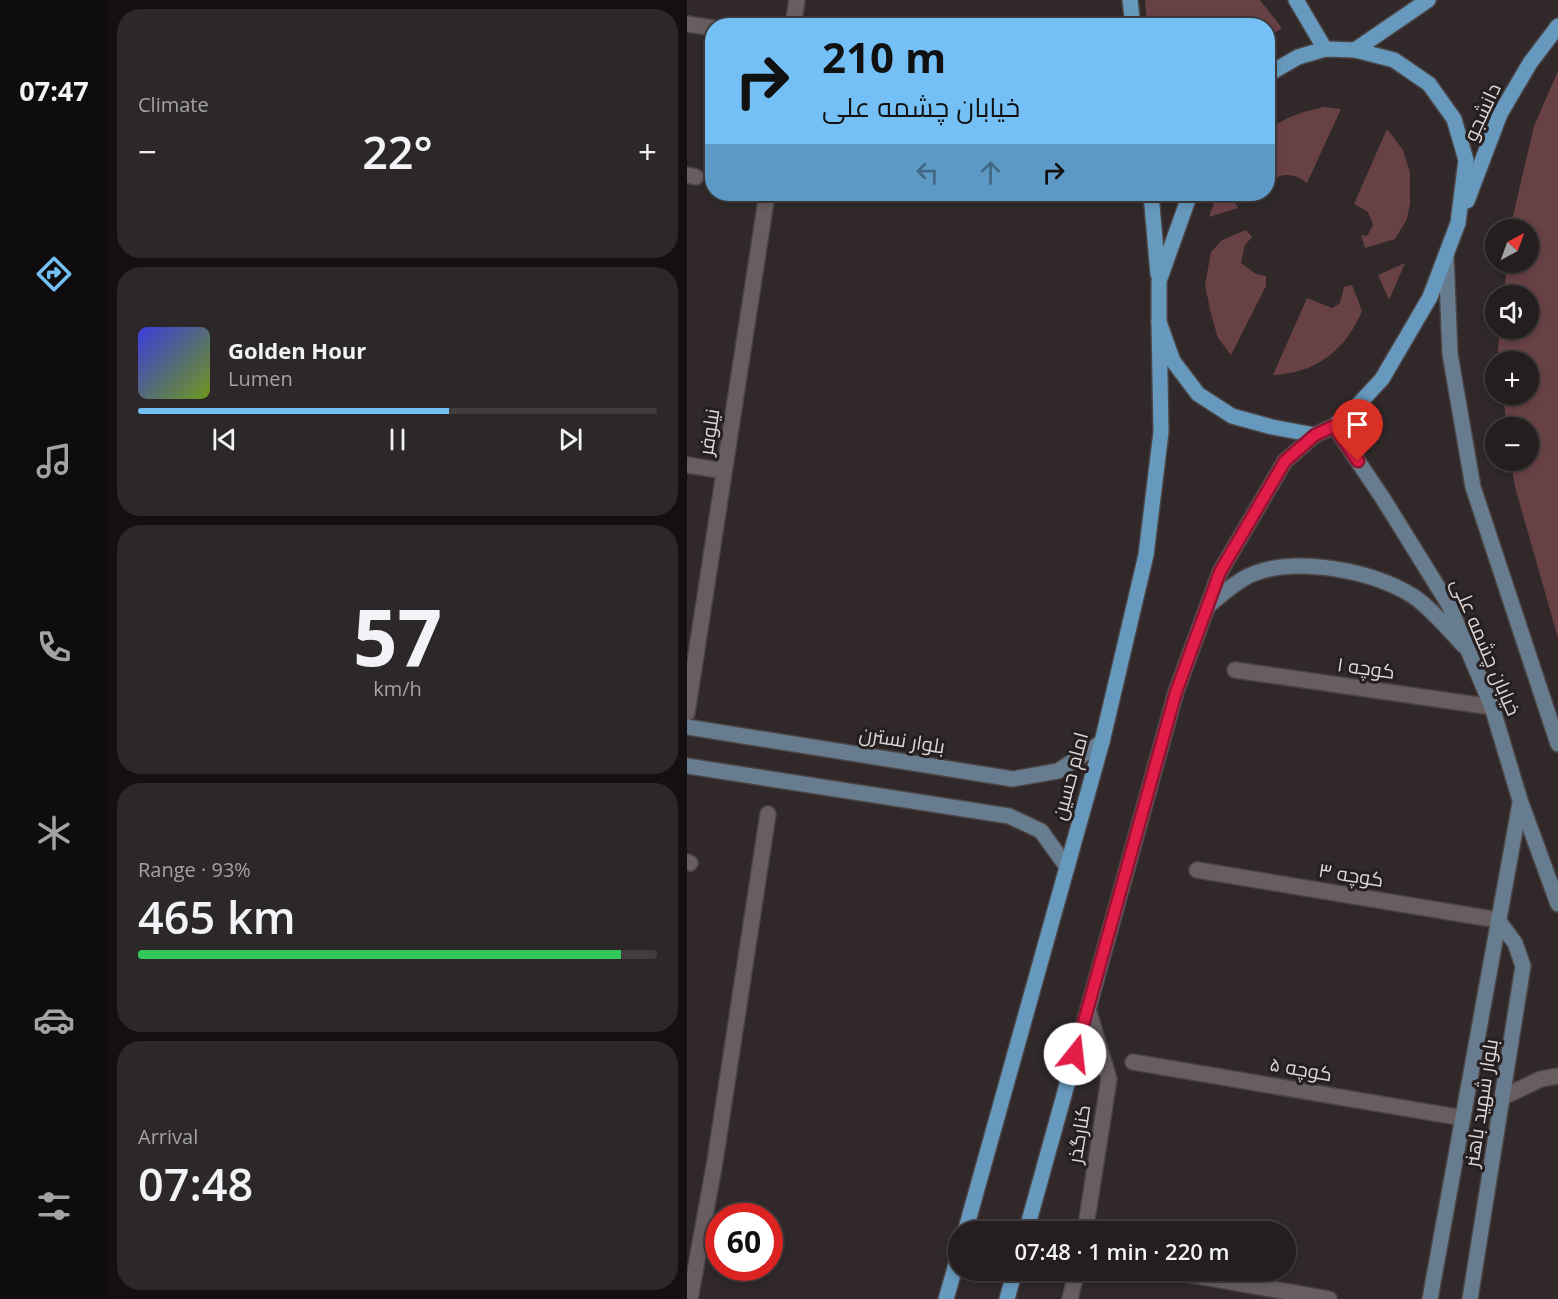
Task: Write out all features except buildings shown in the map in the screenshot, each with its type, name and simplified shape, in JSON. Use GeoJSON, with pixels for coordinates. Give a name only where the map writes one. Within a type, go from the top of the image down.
{"type":"FeatureCollection","features":[{"type":"Feature","properties":{"kind":"main road"},"geometry":{"type":"LineString","coordinates":[[1130,0],[1132,18]]}},
{"type":"Feature","properties":{"kind":"main road"},"geometry":{"type":"LineString","coordinates":[[1296,0],[1325,49]]}},
{"type":"Feature","properties":{"kind":"main road"},"geometry":{"type":"LineString","coordinates":[[1355,50],[1428,0]]}},
{"type":"Feature","properties":{"kind":"main road","name":"دانشجو"},"geometry":{"type":"LineString","coordinates":[[1458,223],[1500,114],[1530,63],[1558,26]]}},
{"type":"Feature","properties":{"kind":"main road"},"geometry":{"type":"LineString","coordinates":[[1029,1221],[1176,692],[1220,572],[1285,461],[1315,435],[1334,426],[1356,407],[1382,379],[1430,297],[1458,223],[1466,160],[1454,119],[1429,84],[1394,60],[1355,50],[1325,49],[1298,57],[1275,70]]}},
{"type":"Feature","properties":{"kind":"main road"},"geometry":{"type":"LineString","coordinates":[[1152,201],[1159,281]]}},
{"type":"Feature","properties":{"kind":"main road"},"geometry":{"type":"LineString","coordinates":[[1159,281],[1188,201]]}},
{"type":"Feature","properties":{"kind":"main road","name":"امام حسین"},"geometry":{"type":"LineString","coordinates":[[968,1221],[1102,742],[1146,555],[1161,432],[1159,281]]}},
{"type":"Feature","properties":{"kind":"main road"},"geometry":{"type":"LineString","coordinates":[[1159,322],[1173,361],[1198,394],[1232,416],[1315,435]]}},
{"type":"Feature","properties":{"kind":"main road"},"geometry":{"type":"LineString","coordinates":[[946,1299],[951,1281]]}},
{"type":"Feature","properties":{"kind":"main road"},"geometry":{"type":"LineString","coordinates":[[1007,1299],[1012,1281]]}},
{"type":"Feature","properties":{"kind":"street"},"geometry":{"type":"LineString","coordinates":[[794,18],[797,0]]}},
{"type":"Feature","properties":{"kind":"street"},"geometry":{"type":"LineString","coordinates":[[687,24],[705,27]]}},
{"type":"Feature","properties":{"kind":"street","name":"نیلوفر"},"geometry":{"type":"LineString","coordinates":[[687,713],[766,201]]}},
{"type":"Feature","properties":{"kind":"street","name":"خیابان چشمه علی"},"geometry":{"type":"LineString","coordinates":[[1446,255],[1450,354],[1473,487],[1558,744]]}},
{"type":"Feature","properties":{"kind":"street","name":"خیابان چشمه علی"},"geometry":{"type":"LineString","coordinates":[[1334,426],[1415,547],[1449,605],[1492,707],[1521,800],[1558,904]]}},
{"type":"Feature","properties":{"kind":"street"},"geometry":{"type":"LineString","coordinates":[[687,465],[725,471]]}},
{"type":"Feature","properties":{"kind":"street"},"geometry":{"type":"LineString","coordinates":[[1208,606],[1252,574],[1286,567],[1318,567],[1349,571],[1377,579],[1413,596],[1432,612],[1470,652]]}},
{"type":"Feature","properties":{"kind":"street","name":"کوچه ۱"},"geometry":{"type":"LineString","coordinates":[[1235,670],[1492,707]]}},
{"type":"Feature","properties":{"kind":"street","name":"بلوار نسترن"},"geometry":{"type":"LineString","coordinates":[[687,727],[1013,778],[1059,771],[1102,742]]}},
{"type":"Feature","properties":{"kind":"street"},"geometry":{"type":"LineString","coordinates":[[687,766],[1009,816],[1041,831],[1067,867]]}},
{"type":"Feature","properties":{"kind":"street","name":"بلوار شهید باهنر"},"geometry":{"type":"LineString","coordinates":[[1430,1299],[1521,800]]}},
{"type":"Feature","properties":{"kind":"street"},"geometry":{"type":"LineString","coordinates":[[690,1299],[715,1161],[768,814]]}},
{"type":"Feature","properties":{"kind":"street","name":"کوچه ۳"},"geometry":{"type":"LineString","coordinates":[[1197,870],[1498,920]]}},
{"type":"Feature","properties":{"kind":"street","name":"بلوار شهید باهنر"},"geometry":{"type":"LineString","coordinates":[[1470,1299],[1523,966],[1515,943],[1498,920]]}},
{"type":"Feature","properties":{"kind":"street","name":"کنارگذر"},"geometry":{"type":"LineString","coordinates":[[1087,1221],[1109,1079],[1088,1009]]}},
{"type":"Feature","properties":{"kind":"street","name":"کوچه ۵"},"geometry":{"type":"LineString","coordinates":[[1133,1062],[1463,1118]]}},
{"type":"Feature","properties":{"kind":"street"},"geometry":{"type":"LineString","coordinates":[[1503,1097],[1541,1078],[1558,1076]]}},
{"type":"Feature","properties":{"kind":"street"},"geometry":{"type":"LineString","coordinates":[[1070,1299],[1074,1281]]}},
{"type":"Feature","properties":{"kind":"street"},"geometry":{"type":"LineString","coordinates":[[1226,1281],[1329,1299]]}},
{"type":"Feature","properties":{"kind":"shaded area"},"geometry":{"type":"Polygon","coordinates":[[[1145,0],[1260,0],[1274,18],[1146,18],[1145,0]]]}},
{"type":"Feature","properties":{"kind":"shaded area"},"geometry":{"type":"Polygon","coordinates":[[[1275,19],[1282,28],[1275,32],[1275,19]]]}},
{"type":"Feature","properties":{"kind":"shaded area"},"geometry":{"type":"Polygon","coordinates":[[[1558,71],[1558,638],[1515,487],[1513,471],[1539,471],[1539,417],[1506,417],[1504,405],[1539,405],[1539,351],[1498,350],[1499,339],[1539,339],[1539,285],[1505,285],[1506,273],[1539,273],[1539,219],[1512,219],[1534,126],[1558,71]]]}},
{"type":"Feature","properties":{"kind":"shaded area"},"geometry":{"type":"Polygon","coordinates":[[[1324,107],[1341,109],[1307,183],[1291,175],[1275,179],[1275,126],[1291,116],[1324,107]]]}},
{"type":"Feature","properties":{"kind":"shaded area"},"geometry":{"type":"Polygon","coordinates":[[[1387,129],[1403,150],[1410,173],[1410,204],[1407,219],[1395,239],[1365,248],[1361,235],[1367,236],[1373,225],[1368,212],[1354,204],[1387,129]]]}},
{"type":"Feature","properties":{"kind":"shaded area"},"geometry":{"type":"Polygon","coordinates":[[[1215,201],[1234,201],[1238,208],[1209,217],[1215,201]]]}},
{"type":"Feature","properties":{"kind":"shaded area"},"geometry":{"type":"Polygon","coordinates":[[[1246,230],[1252,237],[1245,245],[1241,263],[1256,274],[1266,276],[1266,286],[1231,355],[1218,338],[1205,285],[1211,252],[1222,240],[1246,230]]]}},
{"type":"Feature","properties":{"kind":"shaded area"},"geometry":{"type":"Polygon","coordinates":[[[1405,263],[1389,300],[1378,275],[1405,263]]]}},
{"type":"Feature","properties":{"kind":"shaded area"},"geometry":{"type":"Polygon","coordinates":[[[1352,285],[1362,311],[1338,348],[1328,357],[1303,370],[1273,375],[1307,298],[1332,308],[1340,303],[1344,287],[1352,285]]]}},
{"type":"Feature","properties":{"kind":"route"},"geometry":{"type":"LineString","coordinates":[[1075,1054],[1176,692],[1220,572],[1285,461],[1315,435],[1334,426],[1358,461]]}}]}
